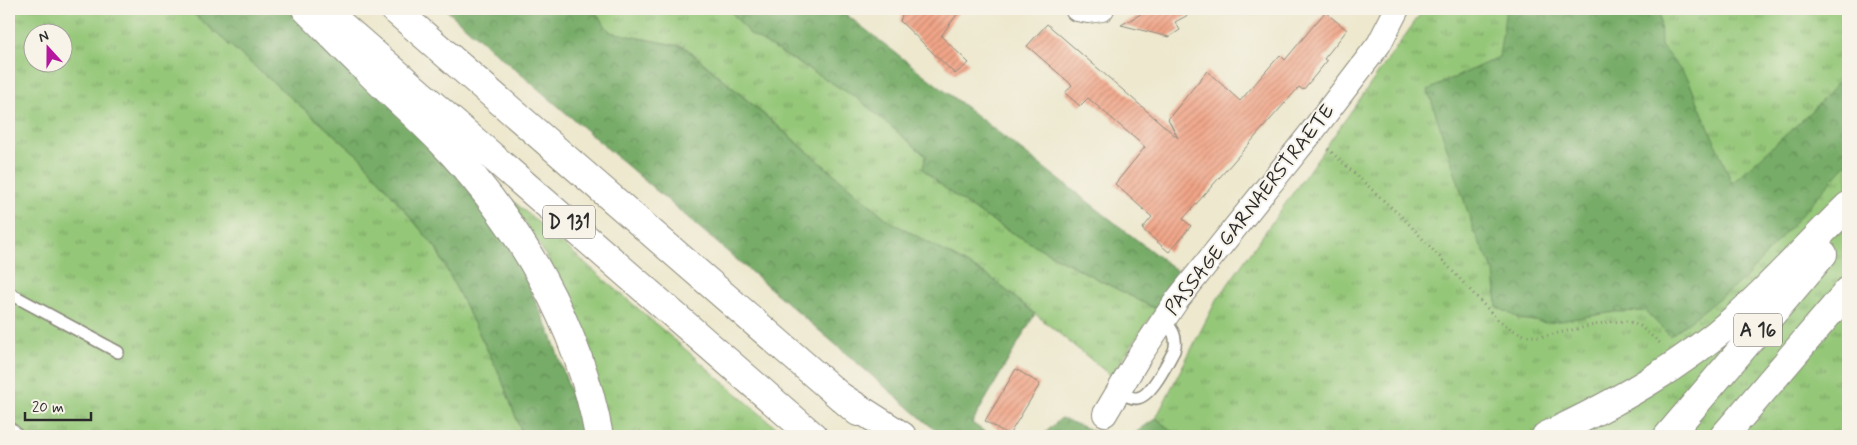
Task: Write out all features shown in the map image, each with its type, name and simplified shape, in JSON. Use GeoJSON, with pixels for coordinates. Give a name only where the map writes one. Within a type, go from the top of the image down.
{"type":"FeatureCollection","features":[{"type":"Feature","properties":{"kind":"main road"},"geometry":{"type":"LineString","coordinates":[[306,9],[441,141],[509,225],[536,266],[560,314],[584,382],[599,436]]}},
{"type":"Feature","properties":{"kind":"main road","name":"D 131"},"geometry":{"type":"LineString","coordinates":[[323,9],[813,436]]}},
{"type":"Feature","properties":{"kind":"main road","name":"D 131"},"geometry":{"type":"LineString","coordinates":[[394,9],[886,436]]}},
{"type":"Feature","properties":{"kind":"main road"},"geometry":{"type":"LineString","coordinates":[[1546,436],[1630,393],[1692,352],[1747,307],[1848,206]]}},
{"type":"Feature","properties":{"kind":"main road","name":"A 16"},"geometry":{"type":"LineString","coordinates":[[1668,436],[1848,224]]}},
{"type":"Feature","properties":{"kind":"main road","name":"A 16"},"geometry":{"type":"LineString","coordinates":[[1724,436],[1848,291]]}},
{"type":"Feature","properties":{"kind":"main road"},"geometry":{"type":"LineString","coordinates":[[1734,436],[1777,375]]}},
{"type":"Feature","properties":{"kind":"main road"},"geometry":{"type":"LineString","coordinates":[[841,397],[902,436]]}},
{"type":"Feature","properties":{"kind":"street"},"geometry":{"type":"LineString","coordinates":[[1077,9],[1088,11],[1102,9]]}},
{"type":"Feature","properties":{"kind":"street","name":"PASSAGE GARNAERSTRAETE"},"geometry":{"type":"LineString","coordinates":[[1105,414],[1164,320],[1188,286],[1379,44],[1397,9]]}},
{"type":"Feature","properties":{"kind":"lane"},"geometry":{"type":"LineString","coordinates":[[9,293],[118,352]]}},
{"type":"Feature","properties":{"kind":"path"},"geometry":{"type":"LineString","coordinates":[[1310,133],[1407,222],[1497,319],[1511,329],[1524,335],[1540,338],[1608,322],[1627,321],[1640,326],[1667,349]]}},
{"type":"Feature","properties":{"kind":"green space"},"geometry":{"type":"Polygon","coordinates":[[[9,9],[188,9],[362,159],[436,248],[500,375],[523,436],[9,436],[9,9]]]}},
{"type":"Feature","properties":{"kind":"green space"},"geometry":{"type":"Polygon","coordinates":[[[188,9],[287,9],[426,135],[511,247],[551,335],[584,436],[523,436],[500,375],[436,248],[362,159],[188,9]]]}},
{"type":"Feature","properties":{"kind":"green space"},"geometry":{"type":"Polygon","coordinates":[[[445,9],[593,9],[610,32],[684,47],[888,220],[990,277],[1035,314],[972,423],[991,436],[942,436],[445,9]]]}},
{"type":"Feature","properties":{"kind":"green space"},"geometry":{"type":"Polygon","coordinates":[[[593,9],[729,9],[750,34],[857,98],[926,156],[923,169],[960,199],[1043,250],[1156,309],[1111,376],[990,277],[888,220],[685,47],[610,32],[593,9]]]}},
{"type":"Feature","properties":{"kind":"green space"},"geometry":{"type":"Polygon","coordinates":[[[729,9],[839,9],[1181,274],[1156,309],[1059,259],[1000,225],[935,180],[923,169],[926,156],[857,98],[750,34],[729,9]]]}},
{"type":"Feature","properties":{"kind":"green space"},"geometry":{"type":"Polygon","coordinates":[[[1424,9],[1848,9],[1848,436],[1177,436],[1156,418],[1216,301],[1424,9]]]}},
{"type":"Feature","properties":{"kind":"green space"},"geometry":{"type":"Polygon","coordinates":[[[1506,9],[1660,9],[1661,46],[1688,79],[1732,183],[1810,113],[1848,72],[1848,162],[1744,279],[1670,336],[1645,311],[1615,312],[1547,323],[1520,319],[1497,307],[1494,271],[1475,234],[1428,90],[1499,57],[1506,9]]]}},
{"type":"Feature","properties":{"kind":"green space"},"geometry":{"type":"Polygon","coordinates":[[[498,188],[786,436],[610,436],[586,348],[548,259],[519,213],[498,188]]]}},
{"type":"Feature","properties":{"kind":"green space"},"geometry":{"type":"Polygon","coordinates":[[[1061,418],[1106,436],[1042,436],[1061,418]]]}},
{"type":"Feature","properties":{"kind":"green space"},"geometry":{"type":"Polygon","coordinates":[[[1156,418],[1177,436],[1131,436],[1156,418]]]}},
{"type":"Feature","properties":{"kind":"building"},"geometry":{"type":"Polygon","coordinates":[[[904,9],[961,9],[941,36],[969,63],[955,74],[900,21],[904,9]]]}},
{"type":"Feature","properties":{"kind":"building"},"geometry":{"type":"Polygon","coordinates":[[[1150,9],[1199,9],[1175,22],[1180,30],[1169,37],[1121,25],[1150,9]]]}},
{"type":"Feature","properties":{"kind":"building"},"geometry":{"type":"Polygon","coordinates":[[[1325,12],[1347,30],[1324,59],[1327,61],[1303,90],[1299,87],[1183,219],[1191,226],[1169,252],[1142,229],[1152,217],[1115,184],[1145,147],[1088,98],[1080,106],[1065,93],[1072,85],[1027,46],[1047,24],[1178,138],[1168,119],[1207,71],[1240,101],[1280,55],[1285,60],[1325,12]]]}},
{"type":"Feature","properties":{"kind":"building"},"geometry":{"type":"Polygon","coordinates":[[[1016,369],[1040,384],[1009,435],[985,421],[1016,369]]]}}]}
